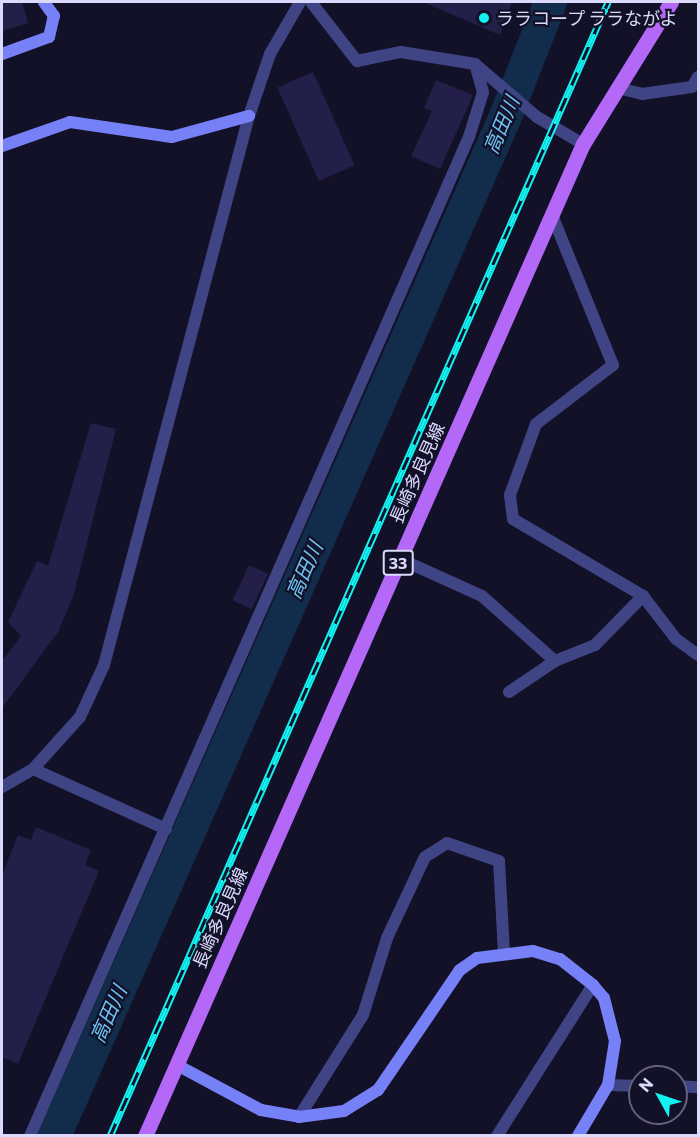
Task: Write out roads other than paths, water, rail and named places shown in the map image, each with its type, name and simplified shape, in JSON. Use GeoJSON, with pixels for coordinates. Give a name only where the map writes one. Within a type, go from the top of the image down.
{"type":"FeatureCollection","features":[{"type":"Feature","properties":{"kind":"main road","name":"長崎多良見線"},"geometry":{"type":"LineString","coordinates":[[145,1136],[583,144],[671,2]]}},
{"type":"Feature","properties":{"kind":"street"},"geometry":{"type":"LineString","coordinates":[[2,54],[49,37],[54,16],[44,2]]}},
{"type":"Feature","properties":{"kind":"street"},"geometry":{"type":"LineString","coordinates":[[2,788],[33,769],[80,717],[104,665],[249,116],[270,54],[300,2]]}},
{"type":"Feature","properties":{"kind":"street"},"geometry":{"type":"LineString","coordinates":[[311,2],[357,61],[401,52],[475,64],[531,111],[583,144]]}},
{"type":"Feature","properties":{"kind":"street"},"geometry":{"type":"LineString","coordinates":[[30,1136],[469,137],[483,92],[475,64]]}},
{"type":"Feature","properties":{"kind":"street"},"geometry":{"type":"LineString","coordinates":[[617,88],[642,94],[696,84]]}},
{"type":"Feature","properties":{"kind":"street"},"geometry":{"type":"LineString","coordinates":[[2,146],[70,122],[172,137],[249,116]]}},
{"type":"Feature","properties":{"kind":"street"},"geometry":{"type":"LineString","coordinates":[[552,215],[613,365],[536,424],[510,495],[513,519],[643,596],[676,639],[699,655]]}},
{"type":"Feature","properties":{"kind":"street"},"geometry":{"type":"LineString","coordinates":[[400,559],[482,596],[555,662]]}},
{"type":"Feature","properties":{"kind":"street"},"geometry":{"type":"LineString","coordinates":[[509,692],[555,662],[595,645],[643,596]]}},
{"type":"Feature","properties":{"kind":"street"},"geometry":{"type":"LineString","coordinates":[[33,769],[166,829]]}},
{"type":"Feature","properties":{"kind":"street"},"geometry":{"type":"LineString","coordinates":[[299,1117],[363,1016],[387,938],[425,857],[447,843],[499,861],[504,952]]}},
{"type":"Feature","properties":{"kind":"street"},"geometry":{"type":"LineString","coordinates":[[177,1065],[261,1110],[299,1117],[344,1111],[378,1090],[460,970],[477,958],[504,952],[533,951],[560,959],[593,985],[603,999],[615,1041],[608,1085],[578,1136]]}},
{"type":"Feature","properties":{"kind":"street"},"geometry":{"type":"LineString","coordinates":[[496,1136],[593,985]]}},
{"type":"Feature","properties":{"kind":"street"},"geometry":{"type":"LineString","coordinates":[[608,1085],[628,1086]]}},
{"type":"Feature","properties":{"kind":"waterway","name":"高田川"},"geometry":{"type":"LineString","coordinates":[[54,1136],[505,116],[550,2]]}},
{"type":"Feature","properties":{"kind":"railway"},"geometry":{"type":"LineString","coordinates":[[110,1136],[608,2]]}},
{"type":"Feature","properties":{"kind":"place","name":"ララコープ ララながよ"},"geometry":{"type":"Point","coordinates":[484,18]}}]}
